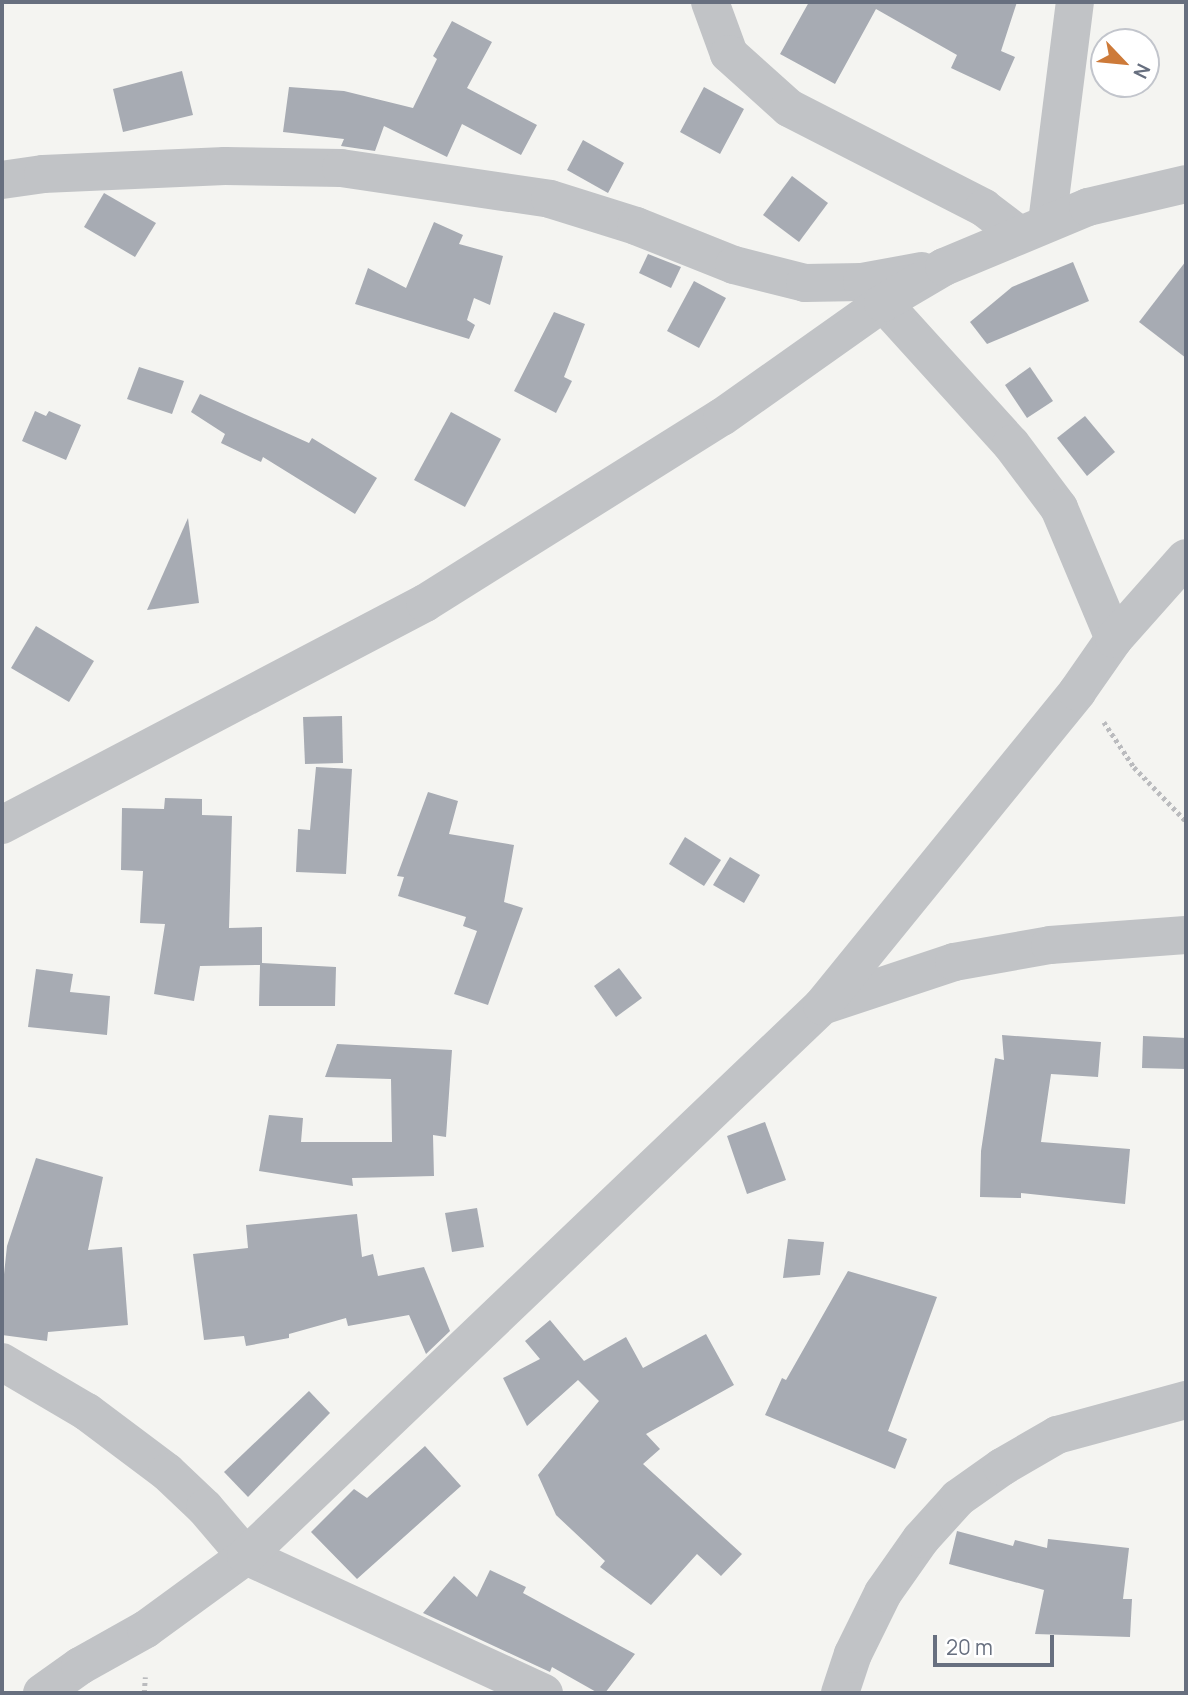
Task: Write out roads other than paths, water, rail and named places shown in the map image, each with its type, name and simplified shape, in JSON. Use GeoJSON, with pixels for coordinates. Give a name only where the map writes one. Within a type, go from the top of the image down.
{"type":"FeatureCollection","features":[{"type":"Feature","properties":{"kind":"street"},"geometry":{"type":"LineString","coordinates":[[710,2],[729,54],[789,108],[984,208],[1032,229]]}},
{"type":"Feature","properties":{"kind":"street"},"geometry":{"type":"LineString","coordinates":[[1032,229],[1075,2]]}},
{"type":"Feature","properties":{"kind":"street"},"geometry":{"type":"LineString","coordinates":[[2,180],[43,173],[225,166],[341,168],[551,200],[636,226],[734,265],[805,283],[862,282],[944,267]]}},
{"type":"Feature","properties":{"kind":"street"},"geometry":{"type":"LineString","coordinates":[[2,825],[425,603],[722,417],[883,303],[944,267],[1088,207],[1186,184]]}},
{"type":"Feature","properties":{"kind":"street"},"geometry":{"type":"LineString","coordinates":[[883,303],[1011,444],[1059,508],[1114,639]]}},
{"type":"Feature","properties":{"kind":"street"},"geometry":{"type":"LineString","coordinates":[[42,1693],[80,1666],[146,1629],[246,1556],[822,1006],[1077,692],[1114,639],[1186,558]]}},
{"type":"Feature","properties":{"kind":"street"},"geometry":{"type":"LineString","coordinates":[[822,1006],[954,962],[1050,945],[1186,935]]}},
{"type":"Feature","properties":{"kind":"street"},"geometry":{"type":"LineString","coordinates":[[2,1362],[87,1412],[167,1472],[205,1508],[246,1556],[544,1693]]}},
{"type":"Feature","properties":{"kind":"street"},"geometry":{"type":"LineString","coordinates":[[840,1693],[853,1654],[883,1594],[921,1539],[958,1498],[1002,1466],[1057,1435],[1186,1400]]}}]}
